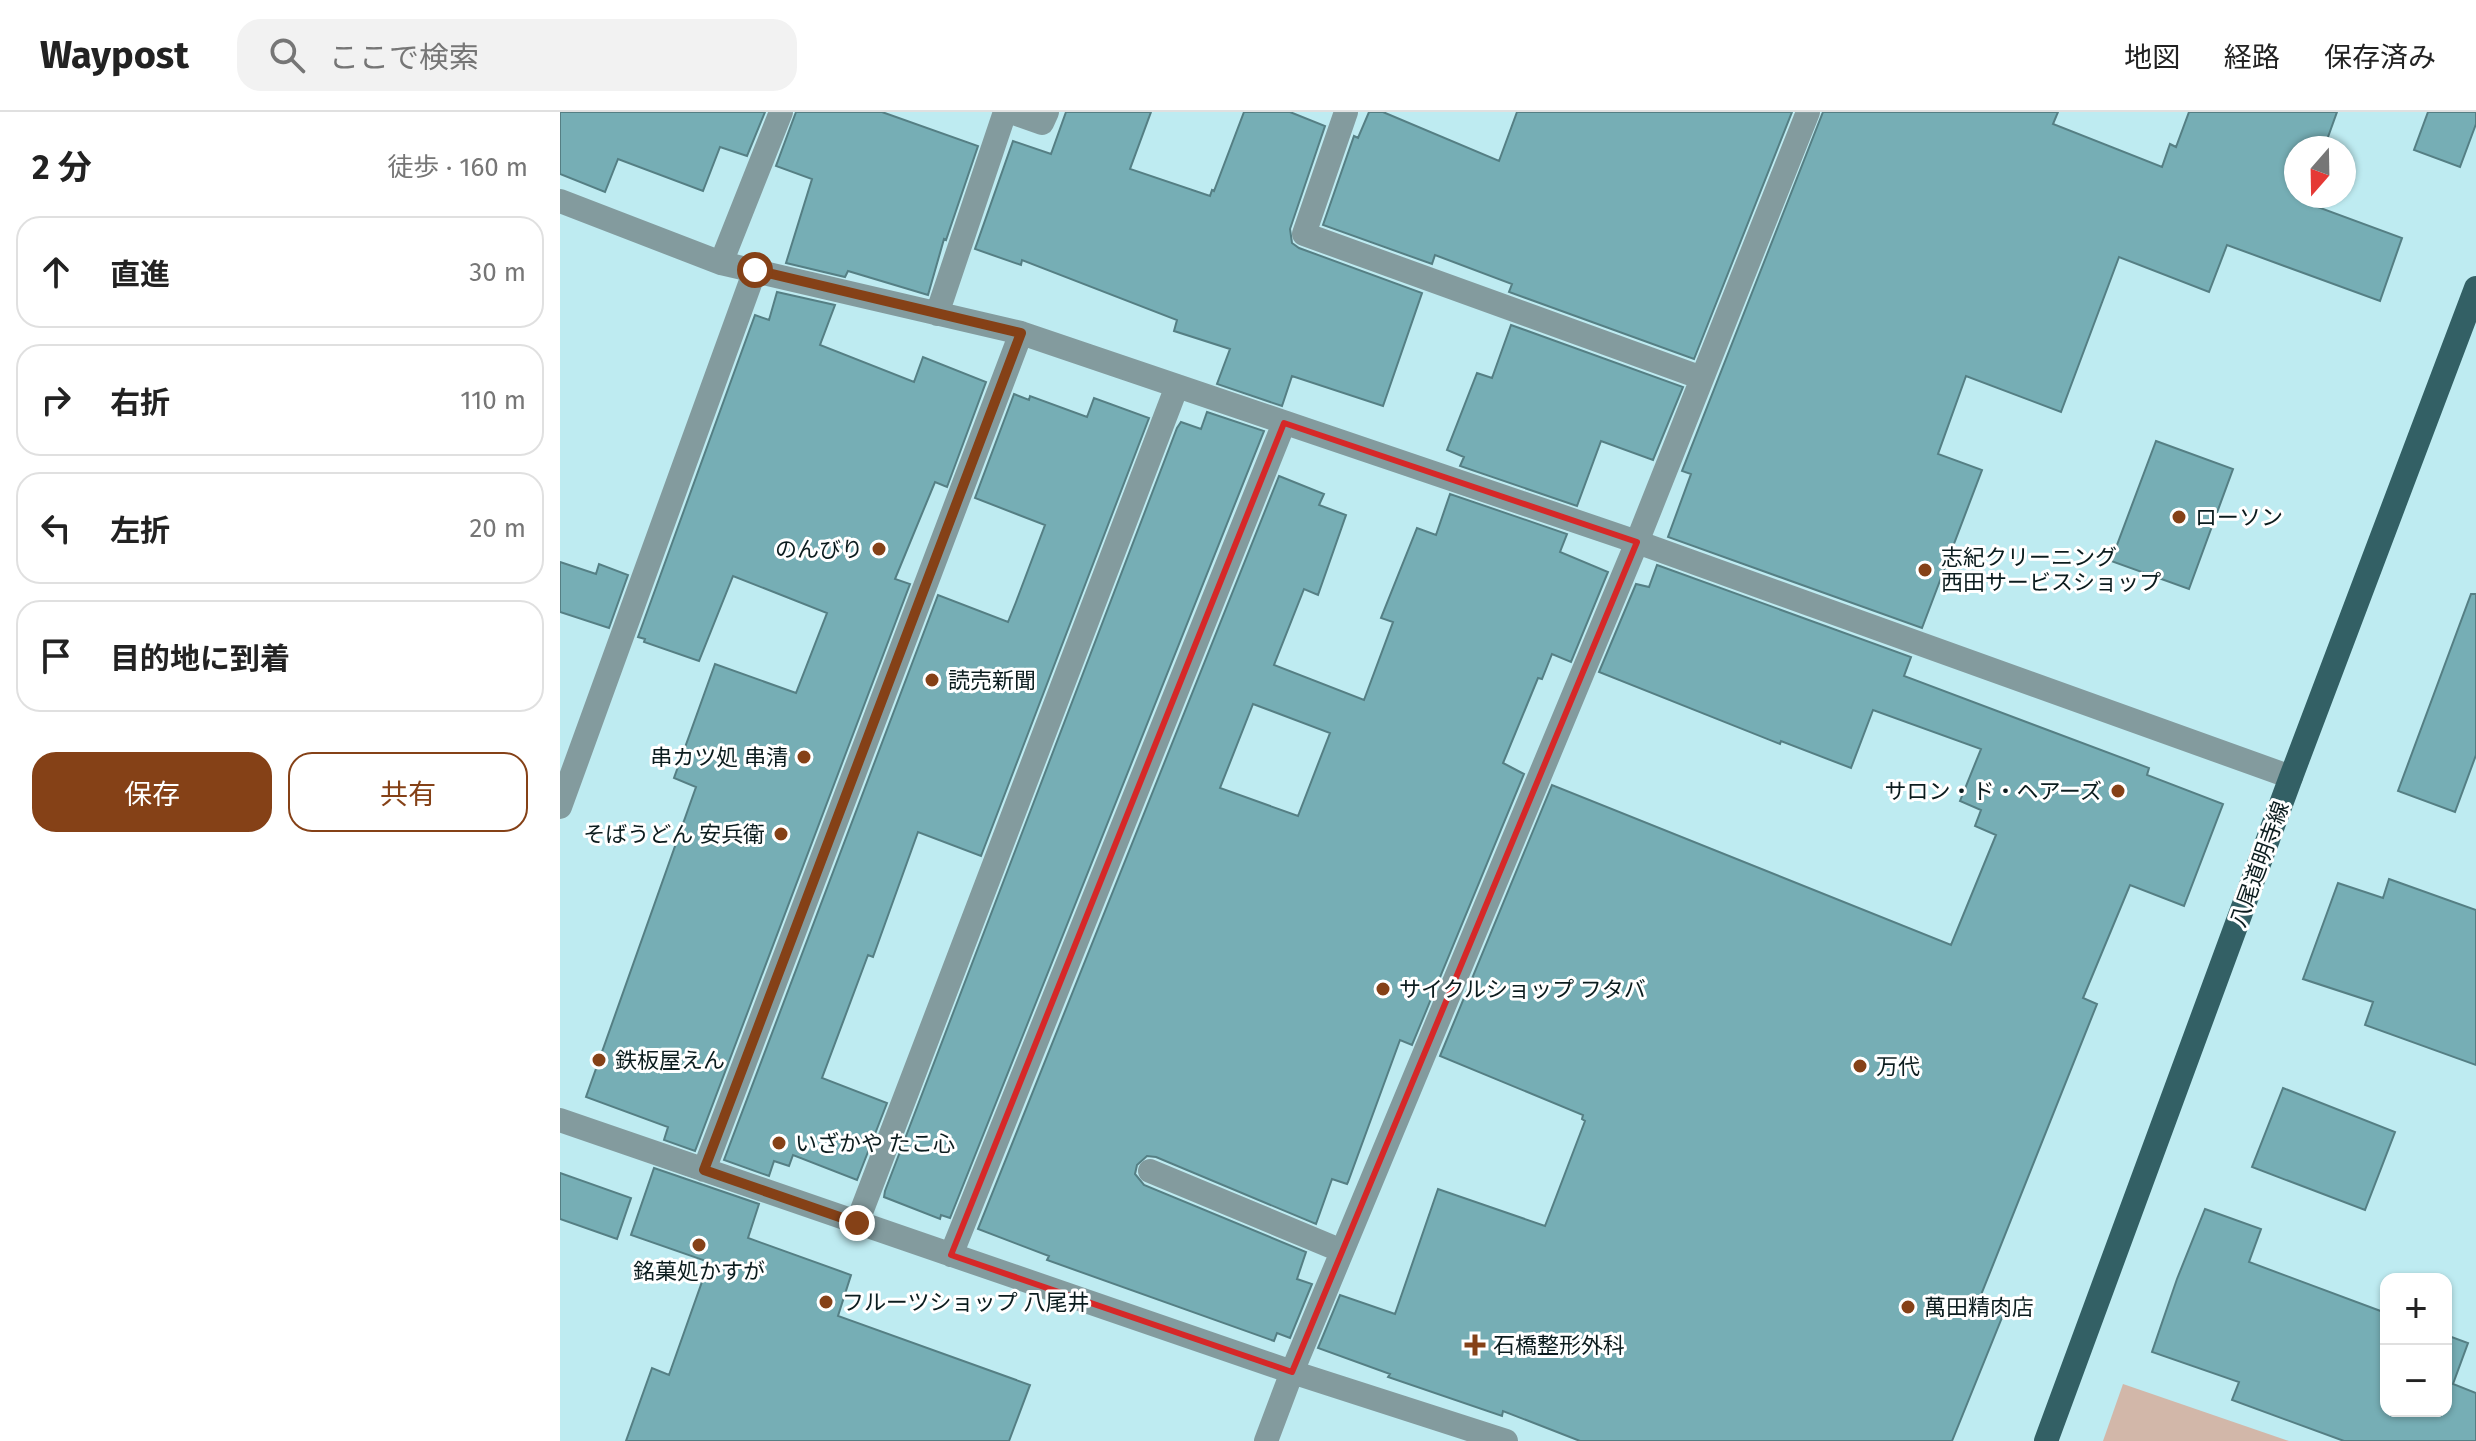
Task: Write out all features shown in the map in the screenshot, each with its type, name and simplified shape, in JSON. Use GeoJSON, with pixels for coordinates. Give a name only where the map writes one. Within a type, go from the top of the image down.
{"type":"FeatureCollection","features":[{"type":"Feature","properties":{"kind":"main road","name":"八尾道明寺線"},"geometry":{"type":"LineString","coordinates":[[2046,1441],[2291,777],[2476,288]]}},
{"type":"Feature","properties":{"kind":"street"},"geometry":{"type":"LineString","coordinates":[[721,263],[781,112]]}},
{"type":"Feature","properties":{"kind":"street"},"geometry":{"type":"LineString","coordinates":[[937,314],[1008,112],[1042,123],[1047,112]]}},
{"type":"Feature","properties":{"kind":"street"},"geometry":{"type":"LineString","coordinates":[[1346,112],[1304,234],[1702,378]]}},
{"type":"Feature","properties":{"kind":"street"},"geometry":{"type":"LineString","coordinates":[[1266,1441],[1637,542],[1808,112]]}},
{"type":"Feature","properties":{"kind":"street"},"geometry":{"type":"LineString","coordinates":[[560,201],[721,263],[1021,333],[1637,542],[2291,777]]}},
{"type":"Feature","properties":{"kind":"street"},"geometry":{"type":"LineString","coordinates":[[561,802],[755,270]]}},
{"type":"Feature","properties":{"kind":"street"},"geometry":{"type":"LineString","coordinates":[[704,1170],[1021,333]]}},
{"type":"Feature","properties":{"kind":"street"},"geometry":{"type":"LineString","coordinates":[[857,1223],[1177,386]]}},
{"type":"Feature","properties":{"kind":"street"},"geometry":{"type":"LineString","coordinates":[[951,1255],[1284,423]]}},
{"type":"Feature","properties":{"kind":"street"},"geometry":{"type":"LineString","coordinates":[[560,1120],[1292,1372],[1506,1441]]}},
{"type":"Feature","properties":{"kind":"street"},"geometry":{"type":"LineString","coordinates":[[1150,1171],[1342,1251]]}},
{"type":"Feature","properties":{"kind":"highlighted area"},"geometry":{"type":"Polygon","coordinates":[[[1284,423],[1637,542],[1292,1372],[951,1255],[1284,423]]]}},
{"type":"Feature","properties":{"kind":"shaded area"},"geometry":{"type":"Polygon","coordinates":[[[2123,1384],[2289,1441],[2103,1441],[2123,1384]]]}},
{"type":"Feature","properties":{"kind":"building"},"geometry":{"type":"Polygon","coordinates":[[[560,112],[765,112],[747,156],[720,147],[703,191],[618,159],[605,192],[560,174],[560,112]]]}},
{"type":"Feature","properties":{"kind":"building"},"geometry":{"type":"Polygon","coordinates":[[[796,112],[882,112],[978,146],[944,239],[928,295],[848,271],[845,277],[786,263],[812,179],[776,166],[796,112]]]}},
{"type":"Feature","properties":{"kind":"building"},"geometry":{"type":"Polygon","coordinates":[[[1066,112],[1151,112],[1130,169],[1210,196],[1244,112],[1290,112],[1325,126],[1290,229],[1292,243],[1422,293],[1383,406],[1292,376],[1282,406],[1217,384],[1230,349],[1174,331],[1177,320],[1022,260],[1021,265],[975,249],[1013,141],[1051,154],[1066,112]]]}},
{"type":"Feature","properties":{"kind":"building"},"geometry":{"type":"Polygon","coordinates":[[[1369,112],[1383,112],[1499,161],[1517,112],[1792,112],[1694,359],[1509,292],[1512,284],[1435,255],[1432,264],[1323,225],[1354,136],[1358,138],[1369,112]]]}},
{"type":"Feature","properties":{"kind":"building"},"geometry":{"type":"Polygon","coordinates":[[[1823,112],[2058,112],[2053,124],[2162,167],[2170,144],[2176,147],[2189,112],[2337,112],[2328,136],[2284,136],[2284,208],[2320,208],[2402,238],[2380,301],[2227,245],[2209,292],[2119,257],[2061,412],[1966,376],[1938,454],[1982,470],[1922,628],[1668,537],[1691,474],[1682,471],[1823,112]]]}},
{"type":"Feature","properties":{"kind":"building"},"geometry":{"type":"Polygon","coordinates":[[[2428,112],[2476,112],[2476,124],[2460,167],[2414,150],[2428,112]]]}},
{"type":"Feature","properties":{"kind":"building"},"geometry":{"type":"Polygon","coordinates":[[[777,292],[835,305],[820,345],[914,382],[923,357],[986,382],[947,487],[935,482],[895,579],[910,584],[695,1151],[664,1140],[668,1127],[586,1097],[696,787],[674,778],[715,664],[796,693],[827,613],[733,576],[699,661],[644,642],[645,639],[638,637],[755,315],[769,320],[777,292]]]}},
{"type":"Feature","properties":{"kind":"building"},"geometry":{"type":"Polygon","coordinates":[[[1511,325],[1683,387],[1653,460],[1601,441],[1577,506],[1460,466],[1464,457],[1447,450],[1477,373],[1492,378],[1511,325]]]}},
{"type":"Feature","properties":{"kind":"building"},"geometry":{"type":"Polygon","coordinates":[[[1014,394],[1029,400],[1030,396],[1087,417],[1094,398],[1149,418],[981,856],[918,832],[873,957],[868,955],[822,1078],[887,1103],[857,1180],[793,1155],[789,1166],[774,1161],[769,1176],[724,1160],[938,595],[1008,622],[1045,525],[975,498],[1014,394]]]}},
{"type":"Feature","properties":{"kind":"building"},"geometry":{"type":"Polygon","coordinates":[[[1207,412],[1264,431],[950,1218],[941,1215],[940,1219],[884,1197],[885,1191],[1177,428],[1181,422],[1201,429],[1207,412]]]}},
{"type":"Feature","properties":{"kind":"building"},"geometry":{"type":"Polygon","coordinates":[[[2156,441],[2233,469],[2189,589],[2111,561],[2156,441]]]}},
{"type":"Feature","properties":{"kind":"building"},"geometry":{"type":"Polygon","coordinates":[[[1279,476],[1324,494],[1319,505],[1346,515],[1318,595],[1304,589],[1274,665],[1364,700],[1393,622],[1381,618],[1417,528],[1436,535],[1450,494],[1567,534],[1560,552],[1608,572],[1571,662],[1552,654],[1542,679],[1538,678],[1503,763],[1524,774],[1412,1045],[1400,1040],[1347,1184],[1332,1179],[1316,1224],[1156,1157],[1147,1156],[1137,1165],[1135,1174],[1144,1185],[1306,1252],[1297,1279],[1312,1284],[1290,1338],[1277,1333],[1274,1341],[1047,1260],[1049,1256],[978,1229],[1279,476]],[[1253,704],[1220,788],[1298,816],[1330,733],[1253,704]]]}},
{"type":"Feature","properties":{"kind":"building"},"geometry":{"type":"Polygon","coordinates":[[[560,562],[596,574],[599,564],[628,575],[609,628],[560,612],[560,562]]]}},
{"type":"Feature","properties":{"kind":"building"},"geometry":{"type":"Polygon","coordinates":[[[1657,565],[1911,657],[1904,676],[2149,768],[2147,775],[2223,804],[2184,906],[2130,885],[2083,998],[2097,1004],[1981,1295],[2007,1305],[1952,1441],[1580,1441],[1503,1411],[1502,1416],[1388,1377],[1390,1374],[1318,1348],[1340,1295],[1395,1314],[1438,1189],[1545,1226],[1585,1121],[1583,1115],[1440,1056],[1552,785],[1951,945],[1996,835],[1975,826],[1981,810],[1960,801],[1981,749],[1873,710],[1851,768],[1781,741],[1780,744],[1599,672],[1636,584],[1649,587],[1657,565]]]}},
{"type":"Feature","properties":{"kind":"building"},"geometry":{"type":"Polygon","coordinates":[[[2471,594],[2476,594],[2476,755],[2455,812],[2398,791],[2471,594]]]}},
{"type":"Feature","properties":{"kind":"building"},"geometry":{"type":"Polygon","coordinates":[[[2389,879],[2476,910],[2476,1065],[2365,1025],[2373,1002],[2303,979],[2338,883],[2383,898],[2389,879]]]}},
{"type":"Feature","properties":{"kind":"building"},"geometry":{"type":"Polygon","coordinates":[[[2283,1088],[2395,1132],[2365,1210],[2252,1167],[2283,1088]]]}},
{"type":"Feature","properties":{"kind":"building"},"geometry":{"type":"Polygon","coordinates":[[[654,1168],[759,1204],[748,1238],[851,1275],[838,1316],[1030,1385],[1009,1441],[626,1441],[652,1368],[669,1375],[709,1262],[631,1235],[654,1168]]]}},
{"type":"Feature","properties":{"kind":"building"},"geometry":{"type":"Polygon","coordinates":[[[560,1173],[631,1198],[617,1239],[560,1219],[560,1173]]]}},
{"type":"Feature","properties":{"kind":"building"},"geometry":{"type":"Polygon","coordinates":[[[2205,1209],[2261,1229],[2249,1262],[2380,1311],[2380,1417],[2452,1417],[2452,1337],[2468,1343],[2453,1384],[2476,1393],[2476,1441],[2344,1441],[2232,1400],[2239,1382],[2152,1352],[2205,1209]]]}},
{"type":"Feature","properties":{"kind":"place","name":"ローソン"},"geometry":{"type":"Point","coordinates":[2179,517]}},
{"type":"Feature","properties":{"kind":"place","name":"のんびり"},"geometry":{"type":"Point","coordinates":[879,549]}},
{"type":"Feature","properties":{"kind":"place","name":"志紀クリーニング 西田サービスショップ"},"geometry":{"type":"Point","coordinates":[1925,570]}},
{"type":"Feature","properties":{"kind":"place","name":"読売新聞"},"geometry":{"type":"Point","coordinates":[932,680]}},
{"type":"Feature","properties":{"kind":"place","name":"串カツ処 串清"},"geometry":{"type":"Point","coordinates":[804,757]}},
{"type":"Feature","properties":{"kind":"place","name":"サロン・ド・ヘアーズ"},"geometry":{"type":"Point","coordinates":[2118,791]}},
{"type":"Feature","properties":{"kind":"place","name":"そばうどん 安兵衛"},"geometry":{"type":"Point","coordinates":[781,834]}},
{"type":"Feature","properties":{"kind":"place","name":"サイクルショップ フタバ"},"geometry":{"type":"Point","coordinates":[1383,989]}},
{"type":"Feature","properties":{"kind":"place","name":"鉄板屋えん"},"geometry":{"type":"Point","coordinates":[599,1060]}},
{"type":"Feature","properties":{"kind":"place","name":"万代"},"geometry":{"type":"Point","coordinates":[1860,1066]}},
{"type":"Feature","properties":{"kind":"place","name":"いざかや たこ心"},"geometry":{"type":"Point","coordinates":[779,1143]}},
{"type":"Feature","properties":{"kind":"place","name":"銘菓処かすが"},"geometry":{"type":"Point","coordinates":[699,1245]}},
{"type":"Feature","properties":{"kind":"place","name":"フルーツショップ 八尾井"},"geometry":{"type":"Point","coordinates":[826,1302]}},
{"type":"Feature","properties":{"kind":"place","name":"萬田精肉店"},"geometry":{"type":"Point","coordinates":[1908,1307]}},
{"type":"Feature","properties":{"kind":"place","name":"石橋整形外科"},"geometry":{"type":"Point","coordinates":[1475,1345]}},
{"type":"Feature","properties":{"kind":"route"},"geometry":{"type":"LineString","coordinates":[[755,270],[1021,333],[704,1170],[857,1223]]}}]}
